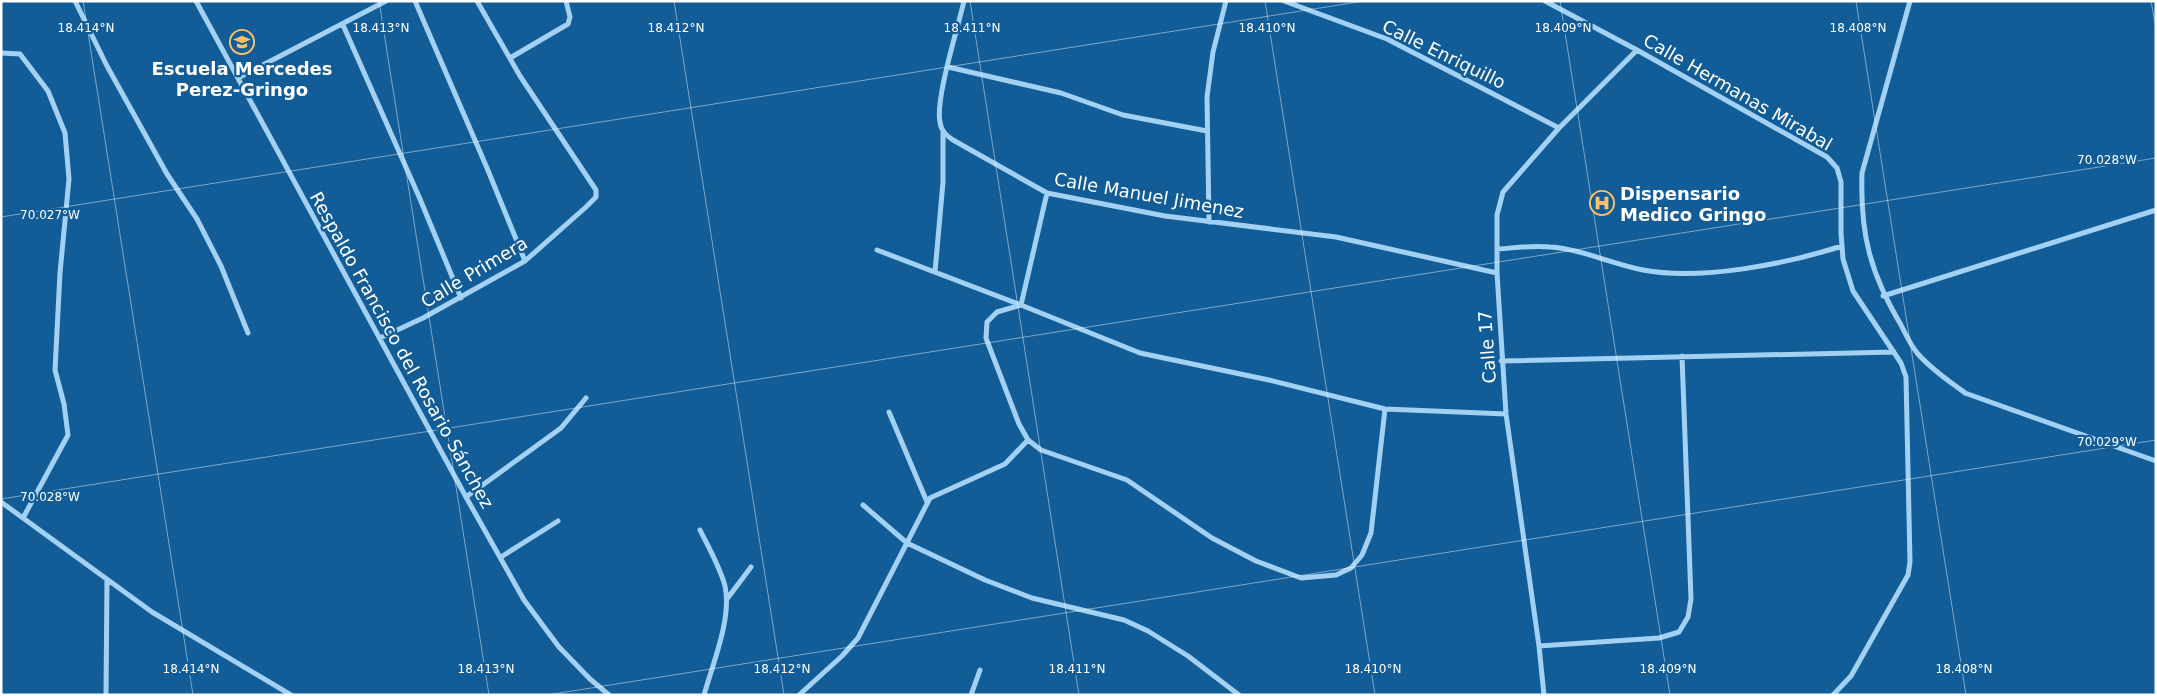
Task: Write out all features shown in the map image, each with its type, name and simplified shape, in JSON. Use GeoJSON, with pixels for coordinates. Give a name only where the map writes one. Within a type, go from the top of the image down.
{"type":"FeatureCollection","features":[{"type":"Feature","properties":{"kind":"street"},"geometry":{"type":"LineString","coordinates":[[75,1],[107,66],[167,174],[197,219],[221,266],[248,333]]}},
{"type":"Feature","properties":{"kind":"street","name":"Respaldo Francisco del Rosario Sánchez"},"geometry":{"type":"LineString","coordinates":[[196,1],[466,498],[524,600],[558,648],[609,695]]}},
{"type":"Feature","properties":{"kind":"street"},"geometry":{"type":"LineString","coordinates":[[238,78],[386,1]]}},
{"type":"Feature","properties":{"kind":"street"},"geometry":{"type":"LineString","coordinates":[[415,1],[525,261]]}},
{"type":"Feature","properties":{"kind":"street"},"geometry":{"type":"LineString","coordinates":[[477,1],[510,58],[568,24],[570,17],[566,1]]}},
{"type":"Feature","properties":{"kind":"street"},"geometry":{"type":"LineString","coordinates":[[936,272],[943,182],[944,133],[939,122],[940,103],[964,1]]}},
{"type":"Feature","properties":{"kind":"street"},"geometry":{"type":"LineString","coordinates":[[1209,222],[1208,97],[1213,52],[1226,1]]}},
{"type":"Feature","properties":{"kind":"street","name":"Calle Enriquillo"},"geometry":{"type":"LineString","coordinates":[[1284,1],[1387,39],[1559,128]]}},
{"type":"Feature","properties":{"kind":"street","name":"Calle Hermanas Mirabal"},"geometry":{"type":"LineString","coordinates":[[1545,1],[1637,50],[1827,157],[1837,168],[1841,182],[1843,259],[1853,291],[1901,363],[1906,376],[1910,562],[1908,574],[1852,676],[1832,695]]}},
{"type":"Feature","properties":{"kind":"street"},"geometry":{"type":"LineString","coordinates":[[1910,1],[1862,173],[1861,201],[1864,236],[1883,296],[1917,353],[1940,376],[1965,393],[2156,461]]}},
{"type":"Feature","properties":{"kind":"street"},"geometry":{"type":"LineString","coordinates":[[343,25],[420,199],[461,298]]}},
{"type":"Feature","properties":{"kind":"street","name":"Calle 17"},"geometry":{"type":"LineString","coordinates":[[1544,695],[1539,646],[1506,414],[1496,273],[1496,215],[1503,192],[1559,128],[1637,50]]}},
{"type":"Feature","properties":{"kind":"street"},"geometry":{"type":"LineString","coordinates":[[1,53],[20,54],[48,91],[65,133],[69,178],[60,273],[55,370],[64,404],[68,435],[24,518]]}},
{"type":"Feature","properties":{"kind":"street","name":"Calle Primera"},"geometry":{"type":"LineString","coordinates":[[380,338],[461,298],[525,261],[596,197],[596,190],[510,58]]}},
{"type":"Feature","properties":{"kind":"street"},"geometry":{"type":"LineString","coordinates":[[948,66],[1061,93],[1123,115],[1207,130]]}},
{"type":"Feature","properties":{"kind":"street","name":"Calle Manuel Jimenez"},"geometry":{"type":"LineString","coordinates":[[944,133],[953,140],[1047,193],[1165,216],[1336,237],[1496,273]]}},
{"type":"Feature","properties":{"kind":"street"},"geometry":{"type":"LineString","coordinates":[[1021,305],[1047,193]]}},
{"type":"Feature","properties":{"kind":"street"},"geometry":{"type":"LineString","coordinates":[[1883,296],[2156,210]]}},
{"type":"Feature","properties":{"kind":"street"},"geometry":{"type":"LineString","coordinates":[[1497,249],[1550,246],[1593,255],[1643,270],[1695,273],[1764,266],[1809,257],[1842,246]]}},
{"type":"Feature","properties":{"kind":"street"},"geometry":{"type":"LineString","coordinates":[[877,250],[1140,353],[1269,380],[1385,409],[1506,414]]}},
{"type":"Feature","properties":{"kind":"street"},"geometry":{"type":"LineString","coordinates":[[1021,305],[997,312],[987,322],[986,338],[1019,424],[1028,440],[1041,450],[1127,480],[1212,538],[1256,561],[1301,578],[1336,575],[1351,568],[1362,555],[1371,533],[1385,409]]}},
{"type":"Feature","properties":{"kind":"street"},"geometry":{"type":"LineString","coordinates":[[1501,361],[1894,352]]}},
{"type":"Feature","properties":{"kind":"street"},"geometry":{"type":"LineString","coordinates":[[1539,646],[1660,638],[1679,632],[1688,617],[1692,599],[1682,356]]}},
{"type":"Feature","properties":{"kind":"street"},"geometry":{"type":"LineString","coordinates":[[466,498],[561,428],[586,398]]}},
{"type":"Feature","properties":{"kind":"street"},"geometry":{"type":"LineString","coordinates":[[889,412],[927,502]]}},
{"type":"Feature","properties":{"kind":"street"},"geometry":{"type":"LineString","coordinates":[[799,695],[842,656],[858,638],[927,502],[934,495],[1007,463],[1028,440]]}},
{"type":"Feature","properties":{"kind":"street"},"geometry":{"type":"LineString","coordinates":[[1,502],[152,612],[291,695]]}},
{"type":"Feature","properties":{"kind":"street"},"geometry":{"type":"LineString","coordinates":[[863,505],[907,543],[938,559],[1032,598],[1124,620],[1148,631],[1188,656],[1239,695]]}},
{"type":"Feature","properties":{"kind":"street"},"geometry":{"type":"LineString","coordinates":[[500,557],[558,521]]}},
{"type":"Feature","properties":{"kind":"street"},"geometry":{"type":"LineString","coordinates":[[700,530],[721,575],[727,599],[724,623],[704,695]]}},
{"type":"Feature","properties":{"kind":"street"},"geometry":{"type":"LineString","coordinates":[[727,599],[751,567]]}},
{"type":"Feature","properties":{"kind":"street"},"geometry":{"type":"LineString","coordinates":[[106,695],[107,579]]}},
{"type":"Feature","properties":{"kind":"street"},"geometry":{"type":"LineString","coordinates":[[971,695],[980,670]]}},
{"type":"Feature","properties":{"kind":"place","name":"Escuela Mercedes Perez-Gringo"},"geometry":{"type":"Point","coordinates":[242,42]}},
{"type":"Feature","properties":{"kind":"place","name":"Dispensario Medico Gringo"},"geometry":{"type":"Point","coordinates":[1602,203]}}]}
